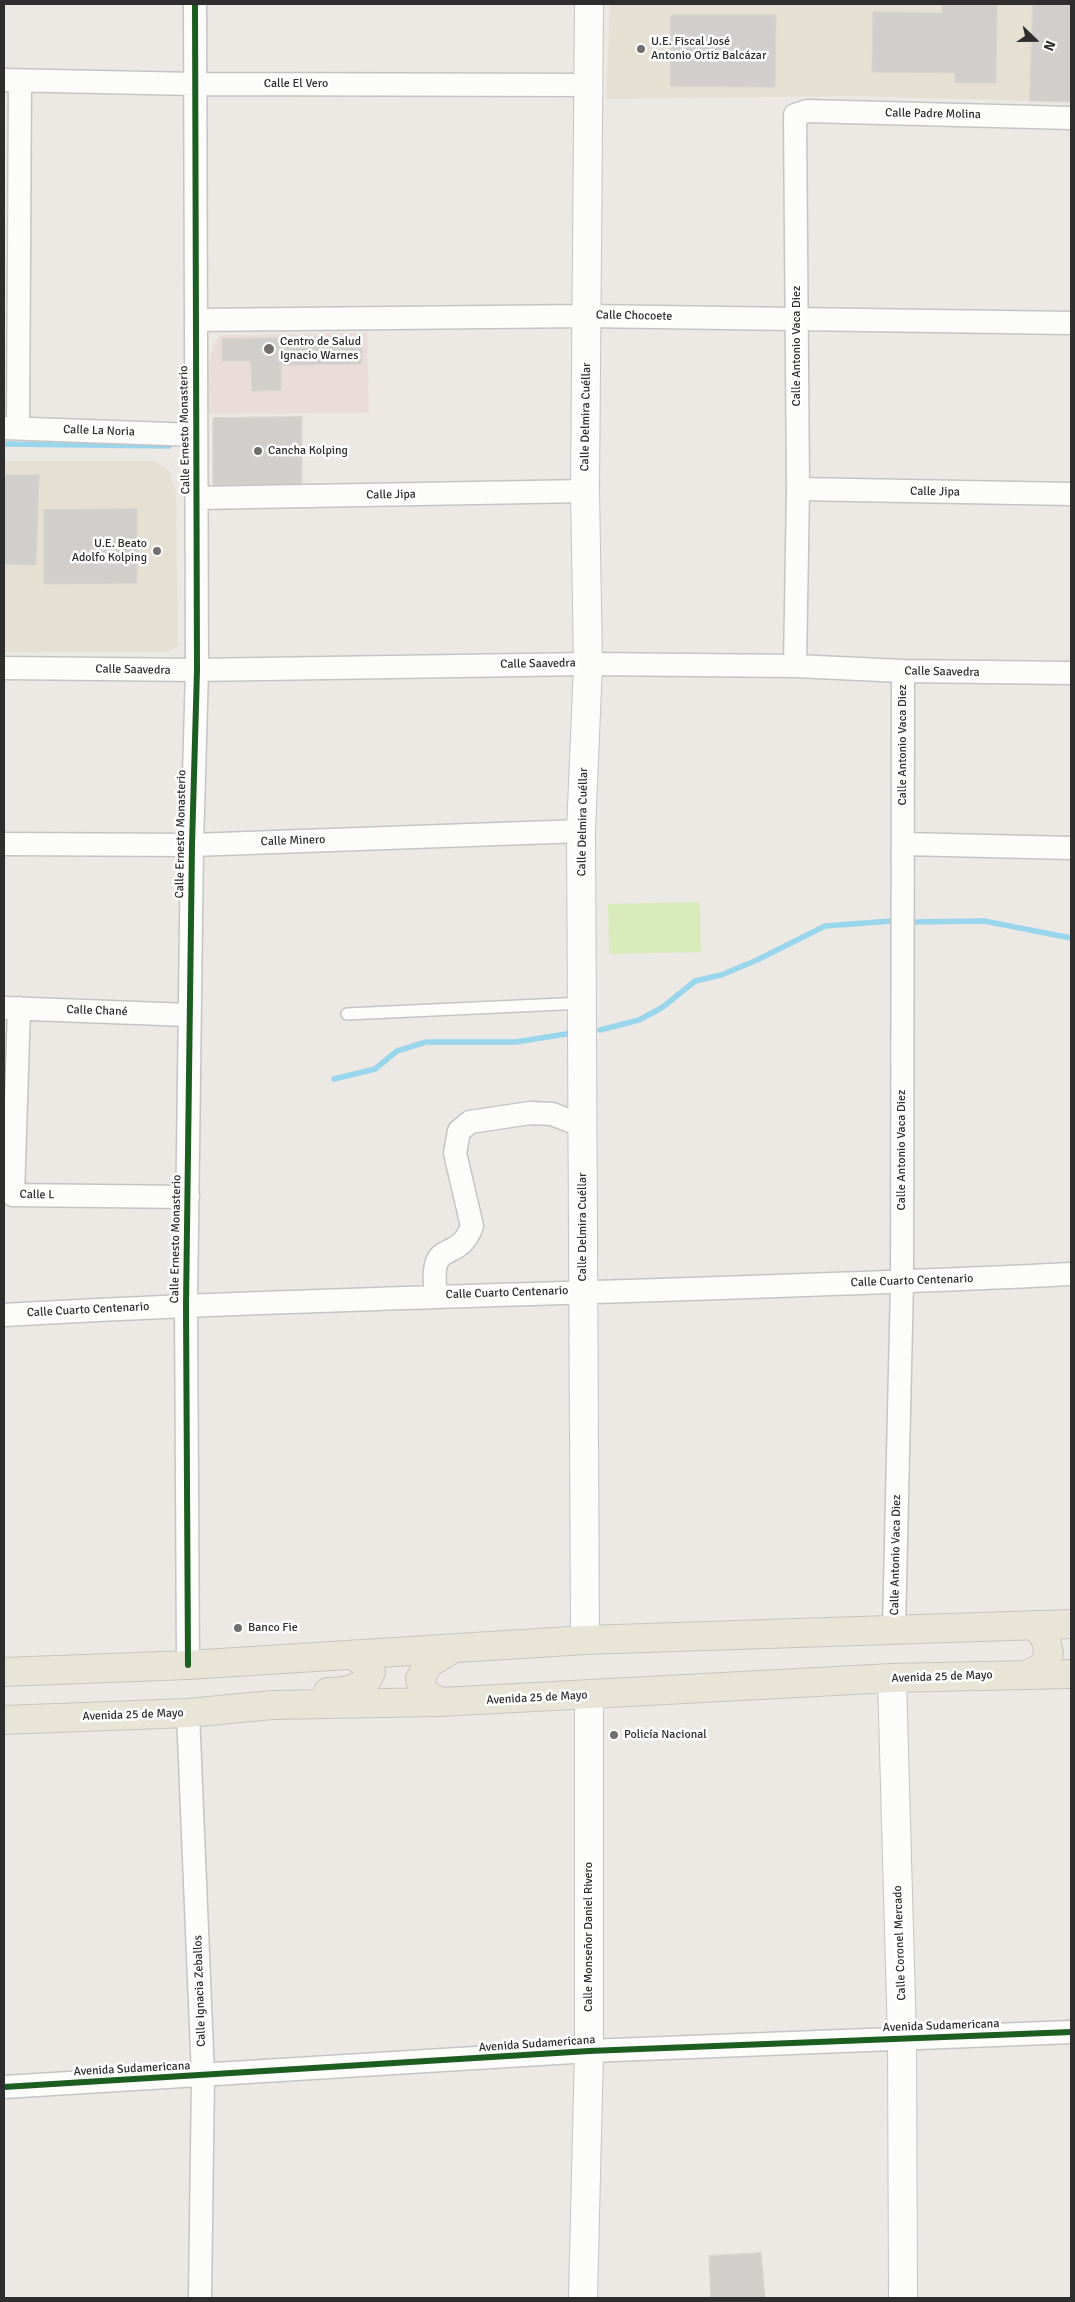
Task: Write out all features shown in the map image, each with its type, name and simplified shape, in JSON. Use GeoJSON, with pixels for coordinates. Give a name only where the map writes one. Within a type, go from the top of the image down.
{"type":"FeatureCollection","features":[{"type":"Feature","properties":{"kind":"main road","name":"Calle Delmira Cuéllar"},"geometry":{"type":"LineString","coordinates":[[585,1640],[581,831],[588,664],[585,491],[588,316],[589,4]]}},
{"type":"Feature","properties":{"kind":"main road"},"geometry":{"type":"LineString","coordinates":[[4,1672],[188,1666],[585,1640],[1071,1624]]}},
{"type":"Feature","properties":{"kind":"main road"},"geometry":{"type":"LineString","coordinates":[[1026,1675],[1043,1667],[1049,1653],[1045,1638],[1035,1625]]}},
{"type":"Feature","properties":{"kind":"main road"},"geometry":{"type":"LineString","coordinates":[[440,1702],[424,1693],[420,1679],[428,1664],[454,1648]]}},
{"type":"Feature","properties":{"kind":"main road"},"geometry":{"type":"LineString","coordinates":[[272,1705],[292,1695],[338,1692],[360,1686],[368,1680],[371,1672],[365,1663],[352,1655]]}},
{"type":"Feature","properties":{"kind":"main road","name":"Avenida 25 de Mayo"},"geometry":{"type":"LineString","coordinates":[[4,1720],[188,1714],[272,1705],[440,1702],[892,1678],[1071,1674]]}},
{"type":"Feature","properties":{"kind":"main road","name":"Calle Coronel Mercado"},"geometry":{"type":"LineString","coordinates":[[892,1678],[902,2038],[903,2298]]}},
{"type":"Feature","properties":{"kind":"main road","name":"Calle Monseñor Daniel Rivero"},"geometry":{"type":"LineString","coordinates":[[583,2298],[589,2052],[589,1695]]}},
{"type":"Feature","properties":{"kind":"street","name":"Calle Ernesto Monasterio"},"geometry":{"type":"LineString","coordinates":[[188,1666],[186,1305],[189,1015],[197,670],[195,4]]}},
{"type":"Feature","properties":{"kind":"street","name":"Calle El Vero"},"geometry":{"type":"LineString","coordinates":[[12,80],[195,84],[588,85]]}},
{"type":"Feature","properties":{"kind":"street"},"geometry":{"type":"LineString","coordinates":[[11,428],[12,80]]}},
{"type":"Feature","properties":{"kind":"street","name":"Calle Padre Molina"},"geometry":{"type":"LineString","coordinates":[[795,115],[806,112],[1071,118]]}},
{"type":"Feature","properties":{"kind":"street","name":"Calle Antonio Vaca Diez"},"geometry":{"type":"LineString","coordinates":[[794,666],[798,489],[795,115]]}},
{"type":"Feature","properties":{"kind":"street","name":"Calle Chocoete"},"geometry":{"type":"LineString","coordinates":[[197,320],[588,316],[1071,323]]}},
{"type":"Feature","properties":{"kind":"street","name":"Calle La Noria"},"geometry":{"type":"LineString","coordinates":[[11,428],[195,435]]}},
{"type":"Feature","properties":{"kind":"street","name":"Calle Jipa"},"geometry":{"type":"LineString","coordinates":[[798,489],[1071,494]]}},
{"type":"Feature","properties":{"kind":"street","name":"Calle Jipa"},"geometry":{"type":"LineString","coordinates":[[197,498],[585,491]]}},
{"type":"Feature","properties":{"kind":"street","name":"Calle Saavedra"},"geometry":{"type":"LineString","coordinates":[[4,668],[197,670],[588,664],[794,666],[903,671],[1071,674]]}},
{"type":"Feature","properties":{"kind":"street","name":"Calle Antonio Vaca Diez"},"geometry":{"type":"LineString","coordinates":[[894,1629],[902,1282],[903,671]]}},
{"type":"Feature","properties":{"kind":"street","name":"Calle Minero"},"geometry":{"type":"LineString","coordinates":[[4,844],[192,845],[581,831]]}},
{"type":"Feature","properties":{"kind":"street"},"geometry":{"type":"LineString","coordinates":[[904,844],[1071,848]]}},
{"type":"Feature","properties":{"kind":"street","name":"Calle Chané"},"geometry":{"type":"LineString","coordinates":[[11,1008],[189,1015]]}},
{"type":"Feature","properties":{"kind":"street","name":"Calle L"},"geometry":{"type":"LineString","coordinates":[[11,1008],[13,1195],[188,1198]]}},
{"type":"Feature","properties":{"kind":"street"},"geometry":{"type":"LineString","coordinates":[[436,1296],[434,1274],[436,1261],[442,1254],[454,1249],[468,1238],[472,1226],[455,1153],[459,1131],[470,1122],[530,1113],[552,1114],[583,1126]]}},
{"type":"Feature","properties":{"kind":"street","name":"Calle Cuarto Centenario"},"geometry":{"type":"LineString","coordinates":[[4,1315],[186,1305],[902,1282],[1071,1274]]}},
{"type":"Feature","properties":{"kind":"street","name":"Calle Ignacia Zeballos"},"geometry":{"type":"LineString","coordinates":[[188,1714],[203,2076],[200,2298]]}},
{"type":"Feature","properties":{"kind":"street","name":"Avenida Sudamericana"},"geometry":{"type":"LineString","coordinates":[[4,2087],[589,2052],[1071,2032]]}},
{"type":"Feature","properties":{"kind":"lane"},"geometry":{"type":"LineString","coordinates":[[347,1014],[582,1003]]}},
{"type":"Feature","properties":{"kind":"shaded area"},"geometry":{"type":"Polygon","coordinates":[[[610,4],[1071,4],[1071,102],[852,96],[606,99],[610,4]]]}},
{"type":"Feature","properties":{"kind":"shaded area"},"geometry":{"type":"Polygon","coordinates":[[[367,333],[369,413],[209,414],[208,373],[211,353],[214,343],[221,335],[367,333]]]}},
{"type":"Feature","properties":{"kind":"shaded area"},"geometry":{"type":"Polygon","coordinates":[[[4,461],[154,461],[169,470],[176,492],[178,646],[168,652],[4,652],[4,461]]]}},
{"type":"Feature","properties":{"kind":"green space"},"geometry":{"type":"Polygon","coordinates":[[[700,902],[701,952],[609,954],[608,904],[700,902]]]}},
{"type":"Feature","properties":{"kind":"building"},"geometry":{"type":"Polygon","coordinates":[[[942,4],[997,4],[996,83],[955,83],[955,73],[872,72],[873,12],[942,13],[942,4]]]}},
{"type":"Feature","properties":{"kind":"building"},"geometry":{"type":"Polygon","coordinates":[[[1033,4],[1071,4],[1071,102],[1030,101],[1033,4]]]}},
{"type":"Feature","properties":{"kind":"building"},"geometry":{"type":"Polygon","coordinates":[[[671,15],[776,15],[775,87],[671,86],[671,15]]]}},
{"type":"Feature","properties":{"kind":"building"},"geometry":{"type":"Polygon","coordinates":[[[362,337],[362,364],[281,365],[281,390],[252,391],[251,361],[222,361],[222,339],[362,337]]]}},
{"type":"Feature","properties":{"kind":"building","name":"Cancha Kolping"},"geometry":{"type":"Polygon","coordinates":[[[302,417],[302,484],[213,485],[213,418],[302,417]]]}},
{"type":"Feature","properties":{"kind":"building"},"geometry":{"type":"Polygon","coordinates":[[[4,475],[39,475],[36,565],[4,564],[4,475]]]}},
{"type":"Feature","properties":{"kind":"building"},"geometry":{"type":"Polygon","coordinates":[[[137,509],[137,583],[44,584],[44,510],[137,509]]]}},
{"type":"Feature","properties":{"kind":"building"},"geometry":{"type":"Polygon","coordinates":[[[761,2253],[765,2298],[711,2298],[709,2256],[761,2253]]]}},
{"type":"Feature","properties":{"kind":"waterway"},"geometry":{"type":"LineString","coordinates":[[4,444],[169,446]]}},
{"type":"Feature","properties":{"kind":"waterway"},"geometry":{"type":"LineString","coordinates":[[600,1030],[639,1020],[663,1007],[695,981],[721,975],[757,960],[825,926],[891,921]]}},
{"type":"Feature","properties":{"kind":"waterway"},"geometry":{"type":"LineString","coordinates":[[912,922],[984,921],[1071,938]]}},
{"type":"Feature","properties":{"kind":"waterway"},"geometry":{"type":"LineString","coordinates":[[334,1079],[375,1069],[397,1051],[426,1042],[516,1042],[572,1033]]}},
{"type":"Feature","properties":{"kind":"cycle path"},"geometry":{"type":"LineString","coordinates":[[188,1665],[186,1305],[192,845],[197,670],[195,4]]}},
{"type":"Feature","properties":{"kind":"cycle path"},"geometry":{"type":"LineString","coordinates":[[4,2087],[589,2051],[1071,2032]]}},
{"type":"Feature","properties":{"kind":"place","name":"U.E. Fiscal José Antonio Ortiz Balcázar"},"geometry":{"type":"Point","coordinates":[641,49]}},
{"type":"Feature","properties":{"kind":"place","name":"Centro de Salud Ignacio Warnes"},"geometry":{"type":"Point","coordinates":[269,349]}},
{"type":"Feature","properties":{"kind":"place","name":"Cancha Kolping"},"geometry":{"type":"Point","coordinates":[258,451]}},
{"type":"Feature","properties":{"kind":"place","name":"U.E. Beato Adolfo Kolping"},"geometry":{"type":"Point","coordinates":[157,551]}},
{"type":"Feature","properties":{"kind":"place","name":"Banco Fie"},"geometry":{"type":"Point","coordinates":[238,1628]}},
{"type":"Feature","properties":{"kind":"place","name":"Policía Nacional"},"geometry":{"type":"Point","coordinates":[614,1735]}}]}
